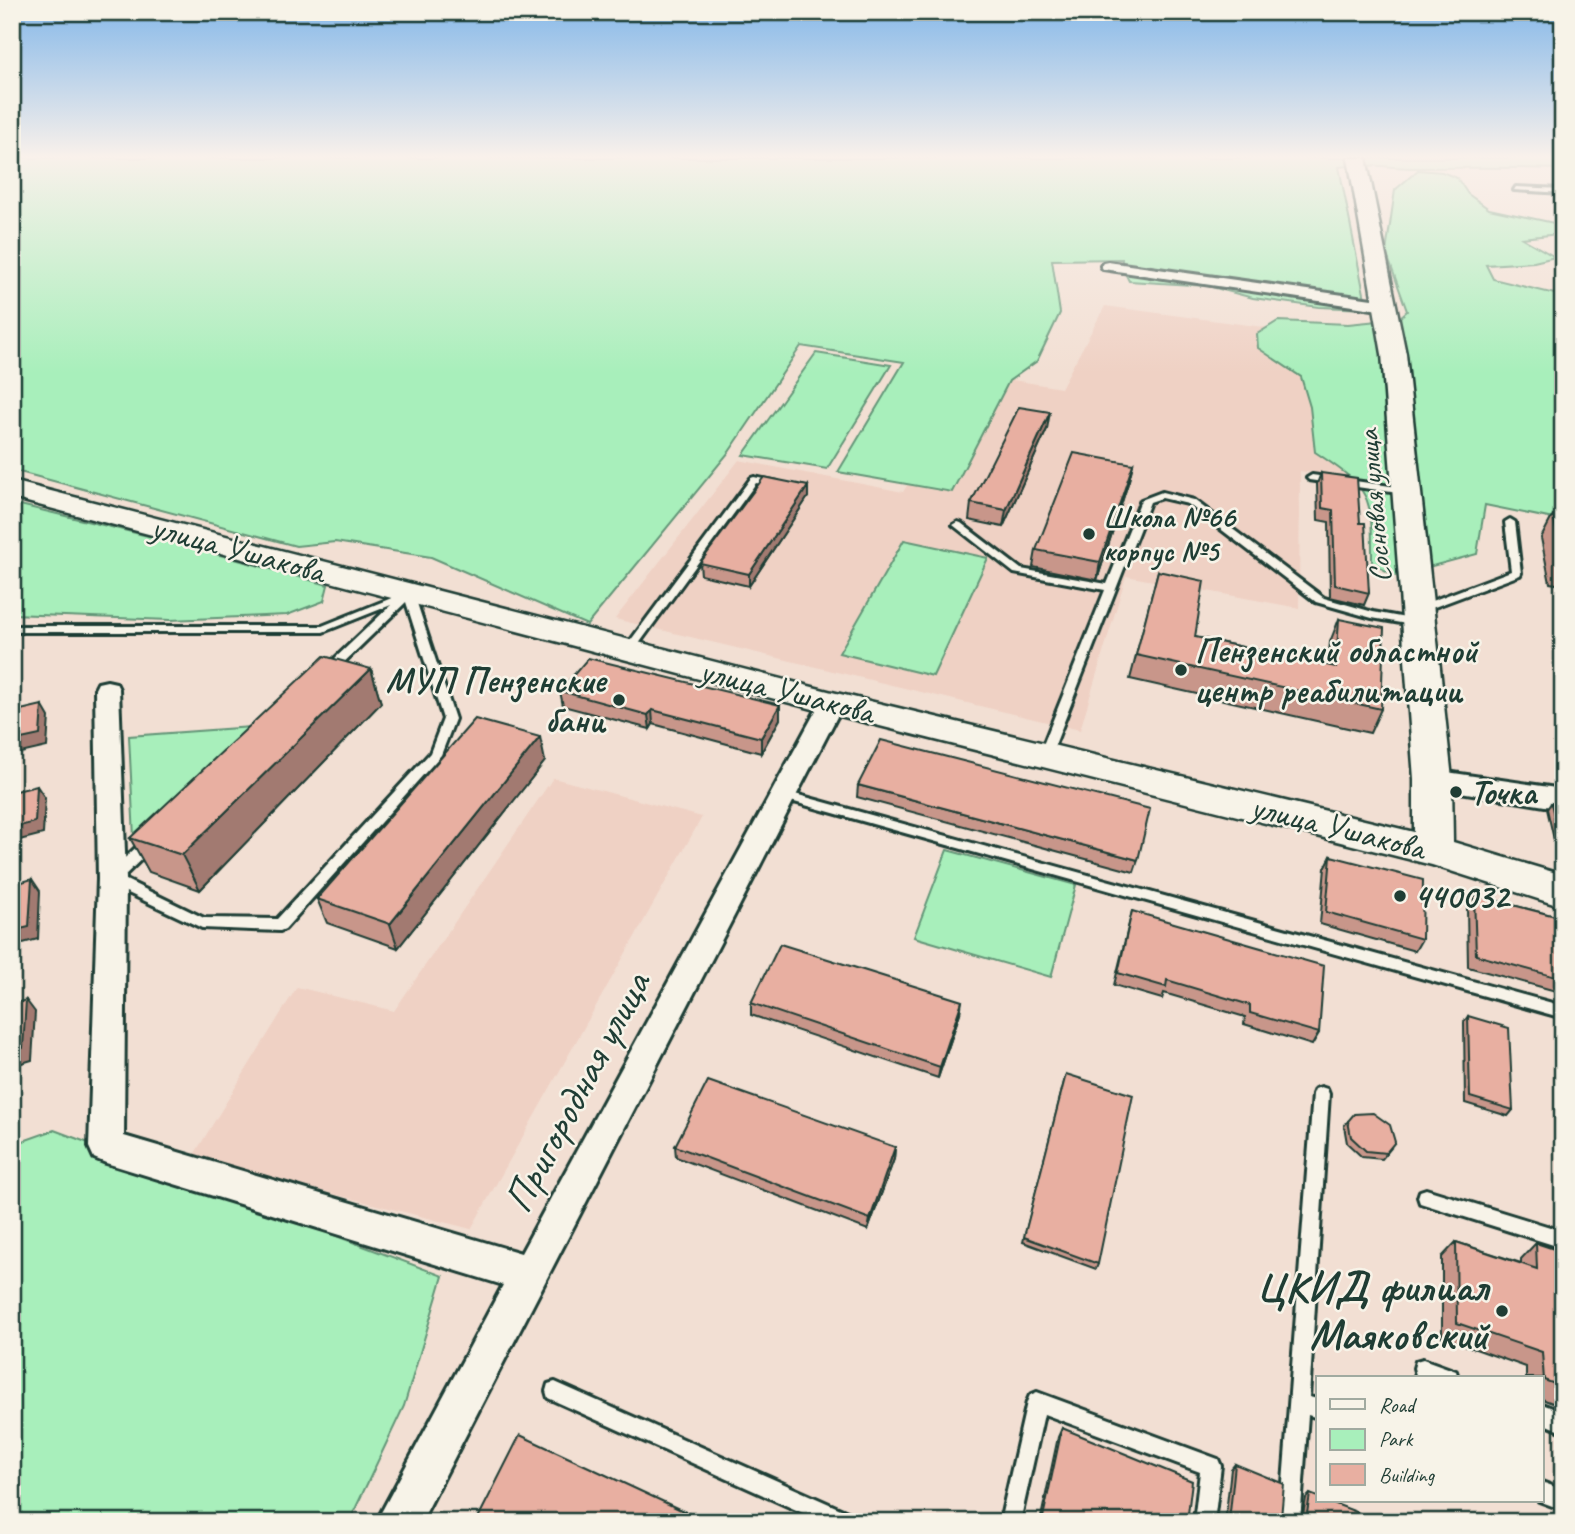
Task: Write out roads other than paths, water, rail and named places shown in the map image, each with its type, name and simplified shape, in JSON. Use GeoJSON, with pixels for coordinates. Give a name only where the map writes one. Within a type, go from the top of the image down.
{"type":"FeatureCollection","features":[{"type":"Feature","properties":{"kind":"street","name":"Сосновая улица"},"geometry":{"type":"LineString","coordinates":[[1371,230],[1394,354],[1433,779],[1434,851]]}},
{"type":"Feature","properties":{"kind":"street"},"geometry":{"type":"LineString","coordinates":[[1108,266],[1385,306]]}},
{"type":"Feature","properties":{"kind":"street","name":"улица Ушакова"},"geometry":{"type":"LineString","coordinates":[[12,488],[832,703],[1434,851],[1563,891]]}},
{"type":"Feature","properties":{"kind":"street"},"geometry":{"type":"LineString","coordinates":[[107,690],[113,879],[106,1147],[529,1274]]}},
{"type":"Feature","properties":{"kind":"street","name":"Пригородная улица"},"geometry":{"type":"LineString","coordinates":[[398,1522],[832,703]]}},
{"type":"Feature","properties":{"kind":"street"},"geometry":{"type":"LineString","coordinates":[[1433,779],[1563,799]]}},
{"type":"Feature","properties":{"kind":"lane"},"geometry":{"type":"LineString","coordinates":[[1312,478],[1405,491]]}},
{"type":"Feature","properties":{"kind":"lane"},"geometry":{"type":"LineString","coordinates":[[629,650],[754,480],[790,486]]}},
{"type":"Feature","properties":{"kind":"lane"},"geometry":{"type":"LineString","coordinates":[[1045,755],[1146,500],[1162,495],[1191,502],[1320,600],[1372,615],[1418,616],[1516,573],[1510,522]]}},
{"type":"Feature","properties":{"kind":"lane"},"geometry":{"type":"LineString","coordinates":[[958,526],[1018,571],[1111,588]]}},
{"type":"Feature","properties":{"kind":"lane"},"geometry":{"type":"LineString","coordinates":[[12,629],[323,629],[409,594]]}},
{"type":"Feature","properties":{"kind":"lane"},"geometry":{"type":"LineString","coordinates":[[409,594],[449,719],[435,754],[280,925],[202,923],[113,879],[409,594]]}},
{"type":"Feature","properties":{"kind":"lane"},"geometry":{"type":"LineString","coordinates":[[784,794],[1563,1012]]}},
{"type":"Feature","properties":{"kind":"lane"},"geometry":{"type":"LineString","coordinates":[[1290,1522],[1309,1406],[1321,1094]]}},
{"type":"Feature","properties":{"kind":"lane"},"geometry":{"type":"LineString","coordinates":[[1426,1197],[1563,1240]]}},
{"type":"Feature","properties":{"kind":"lane"},"geometry":{"type":"LineString","coordinates":[[1423,1368],[1444,1376]]}},
{"type":"Feature","properties":{"kind":"lane"},"geometry":{"type":"LineString","coordinates":[[555,1391],[847,1522]]}},
{"type":"Feature","properties":{"kind":"lane"},"geometry":{"type":"LineString","coordinates":[[1010,1522],[1037,1402],[1211,1466],[1204,1522]]}},
{"type":"Feature","properties":{"kind":"lane"},"geometry":{"type":"LineString","coordinates":[[1544,1415],[1563,1422]]}},
{"type":"Feature","properties":{"kind":"lane"},"geometry":{"type":"LineString","coordinates":[[1544,1493],[1563,1500]]}},
{"type":"Feature","properties":{"kind":"place","name":"Школа №66 корпус №5"},"geometry":{"type":"Point","coordinates":[1089,534]}},
{"type":"Feature","properties":{"kind":"place","name":"Пензенский областной центр реабилитации"},"geometry":{"type":"Point","coordinates":[1181,670]}},
{"type":"Feature","properties":{"kind":"place","name":"МУП Пензенские бани"},"geometry":{"type":"Point","coordinates":[619,700]}},
{"type":"Feature","properties":{"kind":"place","name":"Точка"},"geometry":{"type":"Point","coordinates":[1456,792]}},
{"type":"Feature","properties":{"kind":"place","name":"440032"},"geometry":{"type":"Point","coordinates":[1400,896]}},
{"type":"Feature","properties":{"kind":"place","name":"ЦКИД филиал Маяковский"},"geometry":{"type":"Point","coordinates":[1502,1311]}}]}
